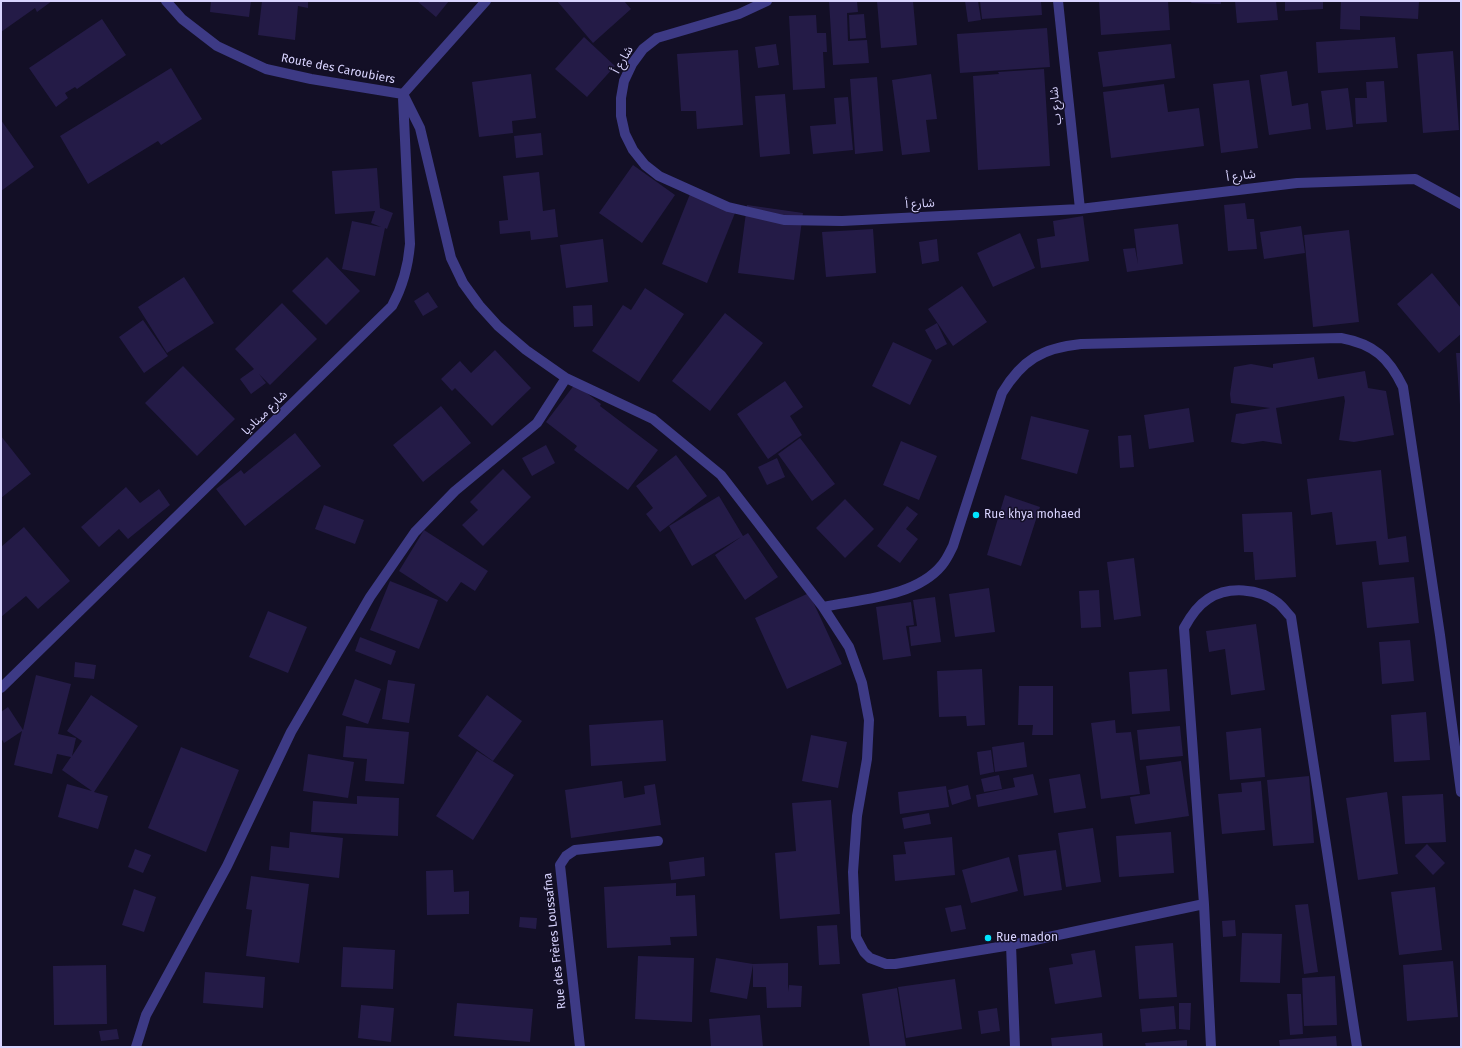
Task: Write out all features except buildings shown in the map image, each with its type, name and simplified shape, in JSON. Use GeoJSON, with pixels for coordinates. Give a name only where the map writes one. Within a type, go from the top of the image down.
{"type":"FeatureCollection","features":[{"type":"Feature","properties":{"kind":"street","name":"Route des Caroubiers"},"geometry":{"type":"LineString","coordinates":[[166,1],[182,19],[217,46],[266,69],[311,79],[403,94],[486,1]]}},
{"type":"Feature","properties":{"kind":"street","name":"شارع أ"},"geometry":{"type":"LineString","coordinates":[[767,1],[739,14],[657,38],[643,49],[632,64],[624,80],[621,98],[621,116],[625,134],[633,150],[645,165],[659,176],[728,207],[784,220],[842,220],[1080,209],[1297,183],[1415,179],[1461,204]]}},
{"type":"Feature","properties":{"kind":"street","name":"شارع ب"},"geometry":{"type":"LineString","coordinates":[[1058,1],[1080,209]]}},
{"type":"Feature","properties":{"kind":"street"},"geometry":{"type":"LineString","coordinates":[[403,94],[420,128],[451,258],[463,283],[479,305],[498,326],[526,350],[566,378],[653,419],[721,475],[823,607],[849,647],[862,683],[869,720],[867,759],[857,816],[852,872],[856,937],[859,945],[870,958],[886,964],[895,964],[1011,945],[1204,904]]}},
{"type":"Feature","properties":{"kind":"street","name":"شارع ميناديا"},"geometry":{"type":"LineString","coordinates":[[1,688],[392,306],[402,287],[406,273],[410,244],[403,94]]}},
{"type":"Feature","properties":{"kind":"street"},"geometry":{"type":"LineString","coordinates":[[823,607],[904,590],[926,580],[943,564],[953,546],[1002,393],[1012,376],[1026,362],[1043,352],[1061,346],[1081,344],[1341,338],[1358,341],[1373,348],[1385,359],[1396,372],[1403,387],[1440,636],[1461,792]]}},
{"type":"Feature","properties":{"kind":"street"},"geometry":{"type":"LineString","coordinates":[[136,1047],[146,1015],[227,866],[291,732],[370,597],[415,532],[455,491],[537,423],[566,378]]}},
{"type":"Feature","properties":{"kind":"street"},"geometry":{"type":"LineString","coordinates":[[1212,1047],[1204,904],[1184,628],[1194,612],[1208,600],[1225,592],[1243,590],[1262,594],[1273,600],[1291,617],[1357,1047]]}},
{"type":"Feature","properties":{"kind":"street","name":"Rue des Frères Loussafna"},"geometry":{"type":"LineString","coordinates":[[580,1047],[560,865],[566,856],[575,850],[658,841]]}},
{"type":"Feature","properties":{"kind":"street"},"geometry":{"type":"LineString","coordinates":[[1011,945],[1015,1047]]}},
{"type":"Feature","properties":{"kind":"place","name":"Rue khya mohaed"},"geometry":{"type":"Point","coordinates":[976,515]}},
{"type":"Feature","properties":{"kind":"place","name":"Rue madon"},"geometry":{"type":"Point","coordinates":[988,938]}}]}
